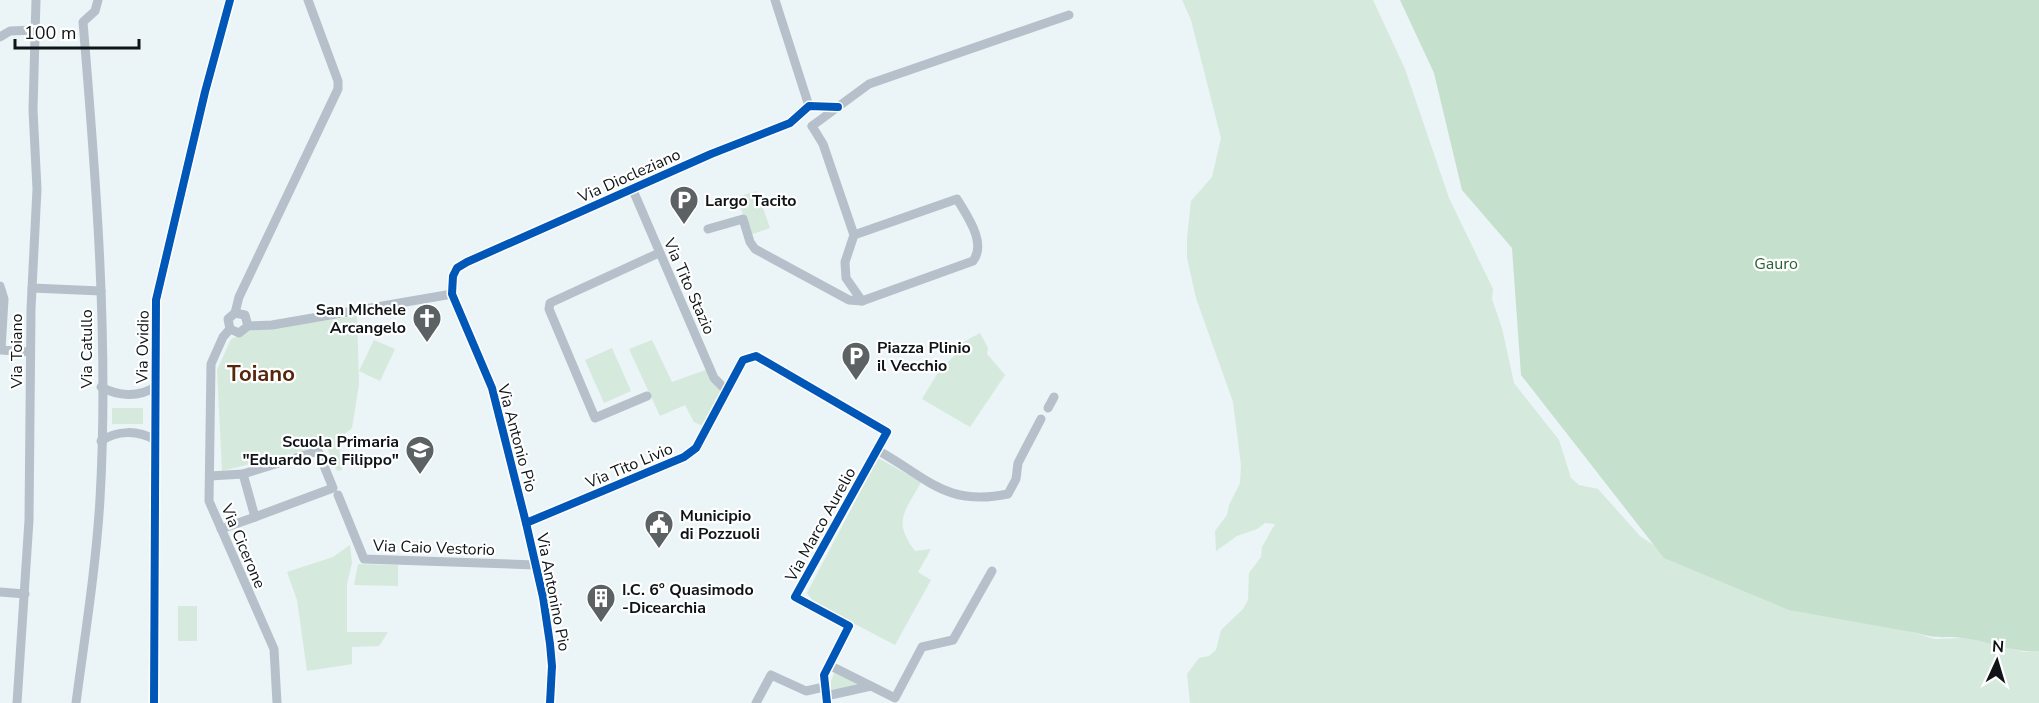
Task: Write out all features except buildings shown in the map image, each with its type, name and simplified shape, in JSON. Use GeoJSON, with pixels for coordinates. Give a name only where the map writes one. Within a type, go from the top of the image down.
{"type":"FeatureCollection","features":[{"type":"Feature","properties":{"kind":"street","name":"Via Toiano"},"geometry":{"type":"LineString","coordinates":[[16,703],[29,520],[30,352],[37,189],[33,110],[36,0]]}},
{"type":"Feature","properties":{"kind":"street","name":"Via Catullo"},"geometry":{"type":"LineString","coordinates":[[76,703],[98,530],[101,291],[93,135],[83,22],[94,11],[98,0]]}},
{"type":"Feature","properties":{"kind":"street","name":"Via Ovidio"},"geometry":{"type":"LineString","coordinates":[[154,703],[157,291],[219,36],[230,0]]}},
{"type":"Feature","properties":{"kind":"street"},"geometry":{"type":"LineString","coordinates":[[308,0],[338,81],[338,89],[239,297],[235,313],[228,319],[230,329],[241,332],[248,326],[272,325],[452,294]]}},
{"type":"Feature","properties":{"kind":"street"},"geometry":{"type":"LineString","coordinates":[[775,0],[809,106],[838,107]]}},
{"type":"Feature","properties":{"kind":"street"},"geometry":{"type":"LineString","coordinates":[[790,123],[812,126],[869,84],[1069,15]]}},
{"type":"Feature","properties":{"kind":"street"},"geometry":{"type":"LineString","coordinates":[[0,37],[10,31],[35,30]]}},
{"type":"Feature","properties":{"kind":"street","name":"Via Diocleziano"},"geometry":{"type":"LineString","coordinates":[[452,294],[453,276],[458,268],[467,262],[632,189],[790,123],[809,106]]}},
{"type":"Feature","properties":{"kind":"street"},"geometry":{"type":"LineString","coordinates":[[812,126],[823,144],[854,236],[845,262],[846,278],[862,301]]}},
{"type":"Feature","properties":{"kind":"street","name":"Via Tito Stazio"},"geometry":{"type":"LineString","coordinates":[[632,189],[714,378],[727,391]]}},
{"type":"Feature","properties":{"kind":"street"},"geometry":{"type":"LineString","coordinates":[[708,229],[743,219],[750,242],[755,249],[849,300],[862,301],[972,261],[978,248],[973,227],[957,199],[854,236]]}},
{"type":"Feature","properties":{"kind":"street"},"geometry":{"type":"LineString","coordinates":[[647,396],[594,418],[549,309],[550,303],[659,253]]}},
{"type":"Feature","properties":{"kind":"street"},"geometry":{"type":"LineString","coordinates":[[0,286],[4,300],[1,352],[30,352]]}},
{"type":"Feature","properties":{"kind":"street"},"geometry":{"type":"LineString","coordinates":[[32,288],[101,291]]}},
{"type":"Feature","properties":{"kind":"street","name":"Via Antonio Pio"},"geometry":{"type":"LineString","coordinates":[[452,294],[492,388],[526,523]]}},
{"type":"Feature","properties":{"kind":"street"},"geometry":{"type":"LineString","coordinates":[[235,313],[245,315],[248,326]]}},
{"type":"Feature","properties":{"kind":"street","name":"Via Cicerone"},"geometry":{"type":"LineString","coordinates":[[230,329],[223,337],[211,364],[209,501],[274,649],[277,703]]}},
{"type":"Feature","properties":{"kind":"street","name":"Via Tito Livio"},"geometry":{"type":"LineString","coordinates":[[526,523],[684,457],[696,448],[743,360],[756,356],[887,432]]}},
{"type":"Feature","properties":{"kind":"street"},"geometry":{"type":"LineString","coordinates":[[101,387],[117,394],[141,394],[155,387]]}},
{"type":"Feature","properties":{"kind":"street"},"geometry":{"type":"LineString","coordinates":[[1048,408],[1053,397]]}},
{"type":"Feature","properties":{"kind":"street"},"geometry":{"type":"LineString","coordinates":[[877,450],[910,468],[945,492],[989,498],[1008,494],[1016,479],[1018,462],[1041,419]]}},
{"type":"Feature","properties":{"kind":"street","name":"Via Marco Aurelio"},"geometry":{"type":"LineString","coordinates":[[826,696],[824,675],[849,626],[795,597],[887,432]]}},
{"type":"Feature","properties":{"kind":"street"},"geometry":{"type":"LineString","coordinates":[[100,441],[116,433],[138,433],[155,440]]}},
{"type":"Feature","properties":{"kind":"street"},"geometry":{"type":"LineString","coordinates":[[210,476],[243,474],[318,451],[333,488],[221,530]]}},
{"type":"Feature","properties":{"kind":"street"},"geometry":{"type":"LineString","coordinates":[[243,474],[255,517]]}},
{"type":"Feature","properties":{"kind":"street","name":"Via Caio Vestorio"},"geometry":{"type":"LineString","coordinates":[[338,495],[364,559],[536,565]]}},
{"type":"Feature","properties":{"kind":"street","name":"Via Antonino Pio"},"geometry":{"type":"LineString","coordinates":[[526,523],[536,565],[552,666],[550,703]]}},
{"type":"Feature","properties":{"kind":"street"},"geometry":{"type":"LineString","coordinates":[[829,665],[895,698],[922,647],[953,640],[992,571]]}},
{"type":"Feature","properties":{"kind":"street"},"geometry":{"type":"LineString","coordinates":[[0,592],[25,594]]}},
{"type":"Feature","properties":{"kind":"street"},"geometry":{"type":"LineString","coordinates":[[756,703],[771,675],[806,691],[826,696],[871,686]]}},
{"type":"Feature","properties":{"kind":"green space"},"geometry":{"type":"Polygon","coordinates":[[[1182,0],[1373,0],[1405,69],[1449,198],[1493,289],[1492,299],[1502,328],[1514,383],[1559,440],[1571,478],[1579,485],[1598,489],[1640,536],[1667,554],[1934,639],[1966,638],[2024,652],[2039,651],[2039,703],[1190,703],[1187,674],[1199,658],[1209,656],[1216,650],[1221,630],[1243,609],[1248,600],[1249,573],[1261,557],[1262,547],[1275,524],[1265,523],[1257,529],[1237,536],[1216,551],[1215,531],[1227,515],[1229,505],[1240,483],[1241,465],[1233,402],[1196,298],[1187,258],[1187,238],[1191,201],[1212,177],[1221,138],[1191,20],[1182,0]]]}},
{"type":"Feature","properties":{"kind":"green space","name":"Gauro"},"geometry":{"type":"Polygon","coordinates":[[[1400,0],[2039,0],[2039,651],[2012,649],[1962,638],[1931,636],[1789,610],[1664,558],[1521,375],[1512,248],[1462,190],[1434,73],[1400,0]]]}},
{"type":"Feature","properties":{"kind":"green space"},"geometry":{"type":"Polygon","coordinates":[[[757,191],[770,228],[750,235],[737,197],[757,191]]]}},
{"type":"Feature","properties":{"kind":"green space"},"geometry":{"type":"Polygon","coordinates":[[[357,316],[359,384],[352,428],[338,439],[342,470],[337,471],[326,445],[222,471],[217,370],[231,339],[250,331],[357,316]]]}},
{"type":"Feature","properties":{"kind":"green space"},"geometry":{"type":"Polygon","coordinates":[[[980,333],[988,348],[987,354],[1005,375],[970,427],[922,399],[939,371],[959,351],[956,346],[980,333]]]}},
{"type":"Feature","properties":{"kind":"green space"},"geometry":{"type":"Polygon","coordinates":[[[374,340],[395,349],[380,381],[359,371],[374,340]]]}},
{"type":"Feature","properties":{"kind":"green space"},"geometry":{"type":"Polygon","coordinates":[[[652,340],[672,382],[708,369],[723,390],[703,426],[694,422],[685,405],[660,416],[629,349],[652,340]]]}},
{"type":"Feature","properties":{"kind":"green space"},"geometry":{"type":"Polygon","coordinates":[[[612,348],[631,391],[604,403],[585,360],[612,348]]]}},
{"type":"Feature","properties":{"kind":"green space"},"geometry":{"type":"Polygon","coordinates":[[[112,408],[143,408],[143,424],[112,424],[112,408]]]}},
{"type":"Feature","properties":{"kind":"green space"},"geometry":{"type":"Polygon","coordinates":[[[878,458],[921,482],[903,516],[904,532],[915,551],[931,549],[918,572],[931,580],[895,645],[815,603],[807,593],[878,458]]]}},
{"type":"Feature","properties":{"kind":"green space"},"geometry":{"type":"Polygon","coordinates":[[[350,545],[352,563],[347,584],[347,632],[388,632],[379,646],[352,647],[352,664],[307,671],[297,600],[287,572],[333,557],[350,545]]]}},
{"type":"Feature","properties":{"kind":"green space"},"geometry":{"type":"Polygon","coordinates":[[[358,564],[398,565],[398,586],[354,585],[358,564]]]}},
{"type":"Feature","properties":{"kind":"green space"},"geometry":{"type":"Polygon","coordinates":[[[178,606],[197,606],[197,641],[178,641],[178,606]]]}},
{"type":"Feature","properties":{"kind":"green space"},"geometry":{"type":"Polygon","coordinates":[[[835,671],[862,685],[831,691],[831,681],[835,671]]]}},
{"type":"Feature","properties":{"kind":"cycle path"},"geometry":{"type":"LineString","coordinates":[[154,703],[156,300],[205,92],[230,0]]}},
{"type":"Feature","properties":{"kind":"cycle path"},"geometry":{"type":"LineString","coordinates":[[550,703],[552,666],[543,597],[492,388],[452,294],[453,276],[457,268],[467,262],[711,154],[790,123],[809,106],[838,107]]}},
{"type":"Feature","properties":{"kind":"cycle path"},"geometry":{"type":"LineString","coordinates":[[526,523],[684,457],[696,448],[743,360],[756,356],[887,432],[795,597],[849,626],[824,675],[827,703]]}},
{"type":"Feature","properties":{"kind":"place","name":"Largo Tacito"},"geometry":{"type":"Point","coordinates":[684,226]}},
{"type":"Feature","properties":{"kind":"place","name":"San MIchele Arcangelo"},"geometry":{"type":"Point","coordinates":[427,344]}},
{"type":"Feature","properties":{"kind":"place","name":"Piazza Plinio il Vecchio"},"geometry":{"type":"Point","coordinates":[856,382]}},
{"type":"Feature","properties":{"kind":"place","name":"Scuola Primaria \"Eduardo De Filippo\""},"geometry":{"type":"Point","coordinates":[420,476]}},
{"type":"Feature","properties":{"kind":"place","name":"Municipio di Pozzuoli"},"geometry":{"type":"Point","coordinates":[659,550]}},
{"type":"Feature","properties":{"kind":"place","name":"I.C. 6° Quasimodo -Dicearchia"},"geometry":{"type":"Point","coordinates":[601,624]}},
{"type":"Feature","properties":{"kind":"district","name":"Toiano"},"geometry":{"type":"Point","coordinates":[261,373]}}]}
